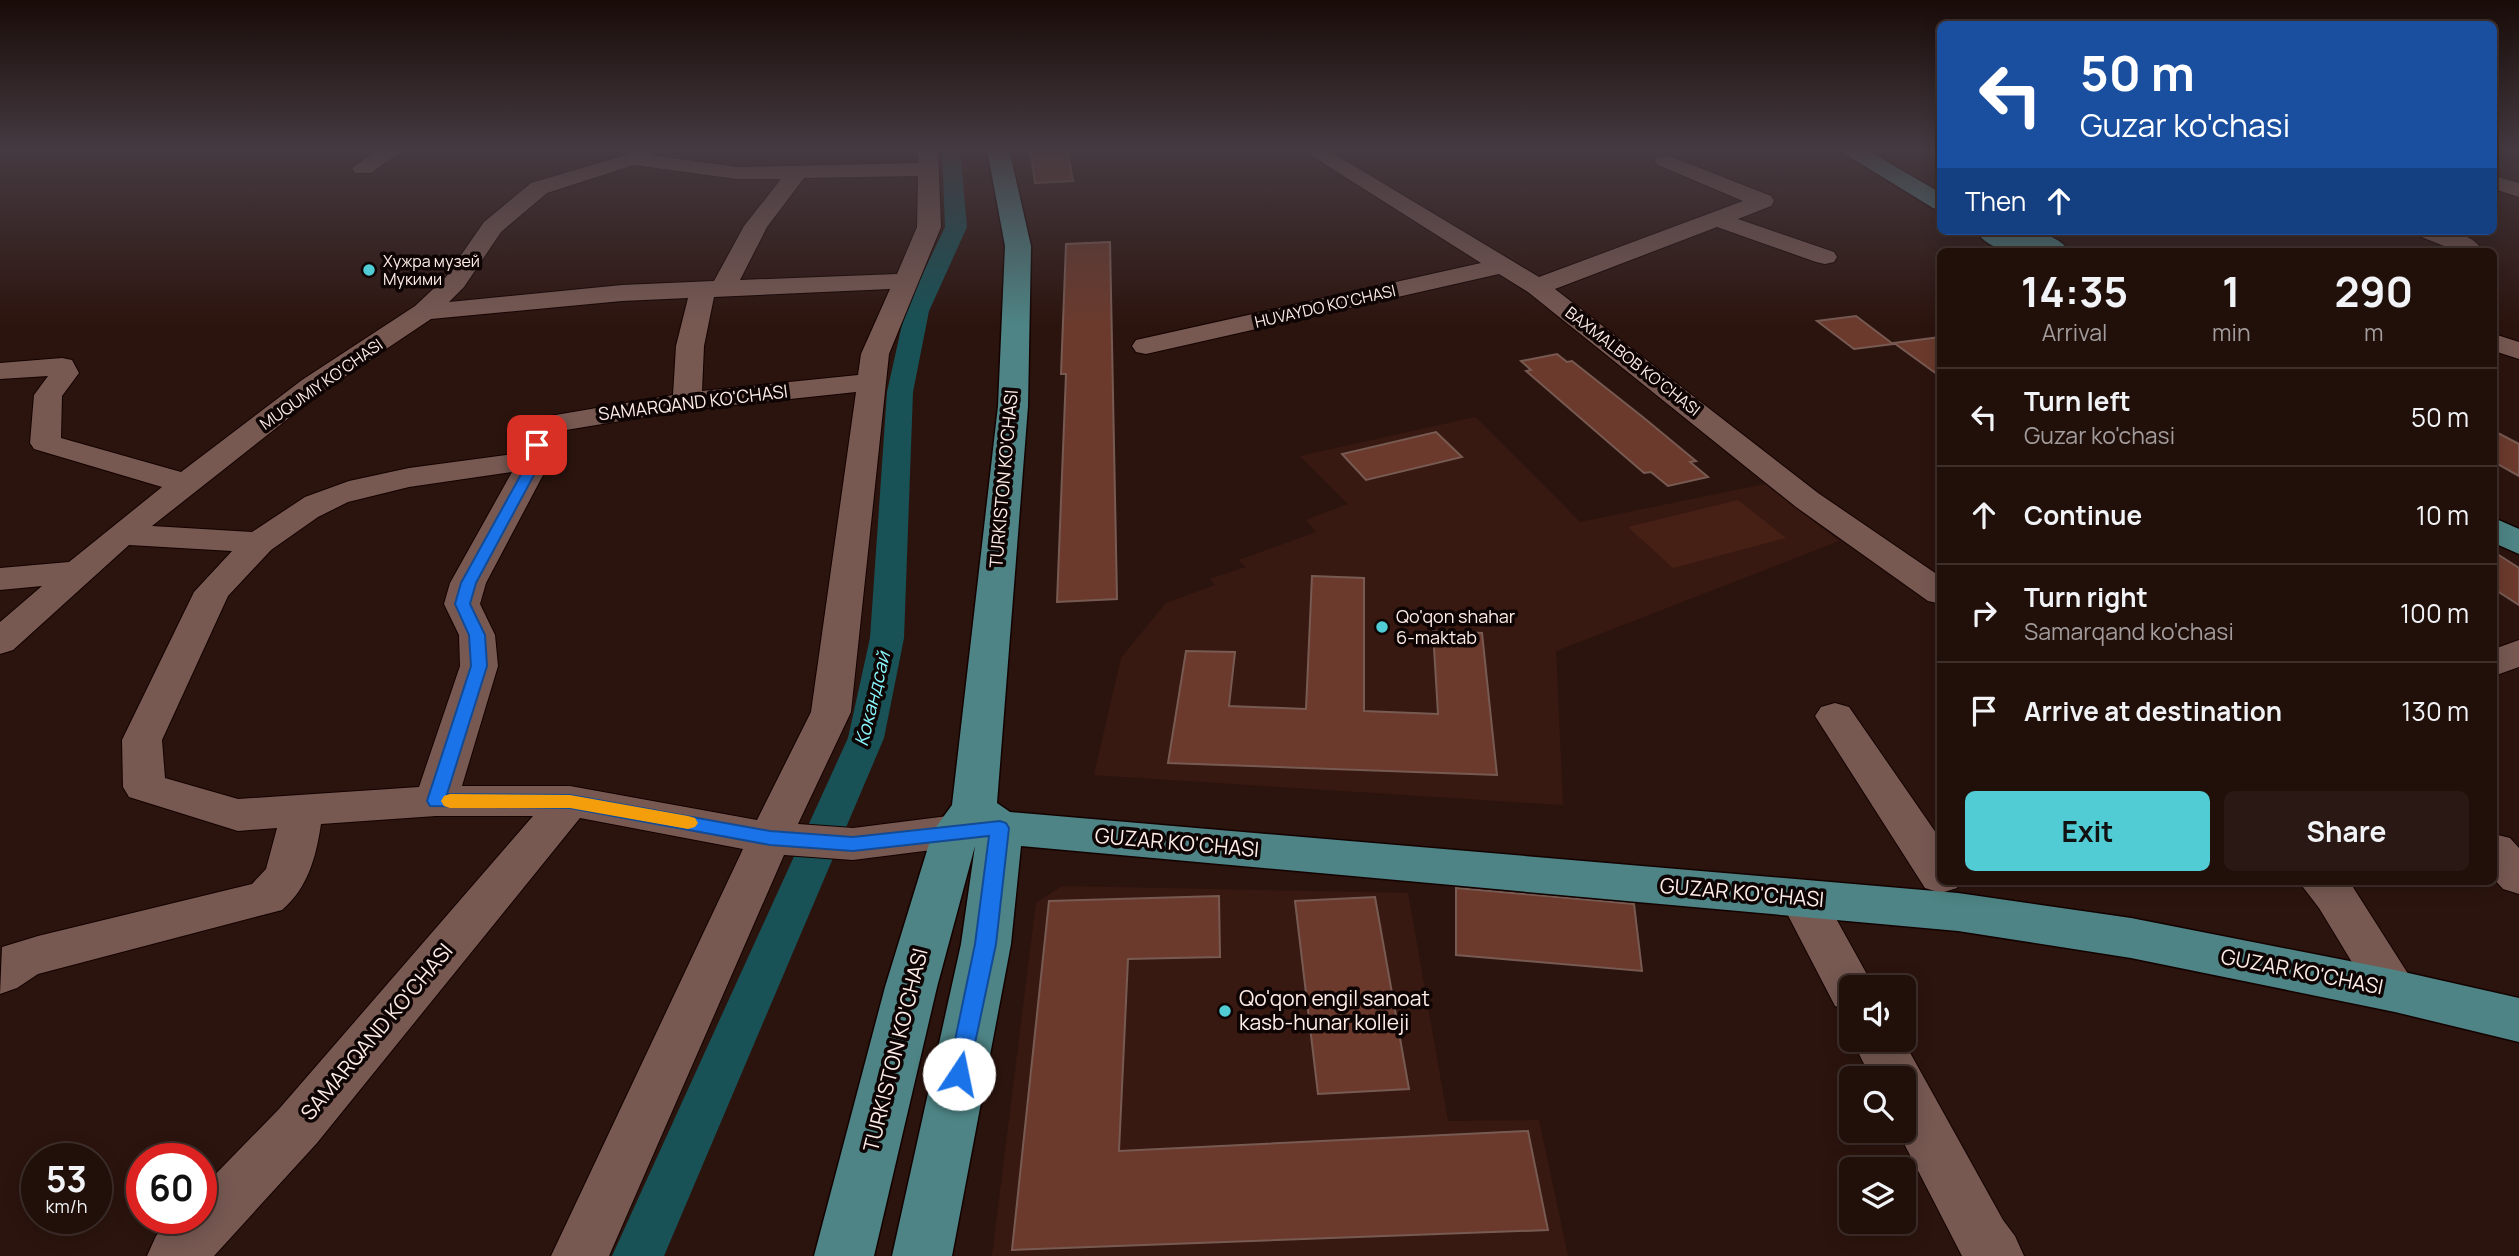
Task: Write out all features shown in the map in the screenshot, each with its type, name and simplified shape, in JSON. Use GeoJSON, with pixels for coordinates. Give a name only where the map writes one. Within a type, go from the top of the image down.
{"type":"FeatureCollection","features":[{"type":"Feature","properties":{"kind":"main road","name":"TURKISTON KO'CHASI"},"geometry":{"type":"LineString","coordinates":[[922,1256],[986,944],[976,823],[1013,406],[1018,246],[1010,208]]}},
{"type":"Feature","properties":{"kind":"main road"},"geometry":{"type":"LineString","coordinates":[[1995,235],[2017,248]]}},
{"type":"Feature","properties":{"kind":"main road"},"geometry":{"type":"LineString","coordinates":[[2028,235],[2050,248]]}},
{"type":"Feature","properties":{"kind":"main road"},"geometry":{"type":"LineString","coordinates":[[2497,506],[2519,519]]}},
{"type":"Feature","properties":{"kind":"main road"},"geometry":{"type":"LineString","coordinates":[[2497,531],[2519,544]]}},
{"type":"Feature","properties":{"kind":"main road","name":"TURKISTON KO'CHASI"},"geometry":{"type":"LineString","coordinates":[[844,1256],[911,987],[976,823]]}},
{"type":"Feature","properties":{"kind":"main road","name":"GUZAR KO'CHASI"},"geometry":{"type":"LineString","coordinates":[[976,823],[1802,898],[1948,890],[2132,938],[2395,990],[2519,1020]]}},
{"type":"Feature","properties":{"kind":"street","name":"MUQUMIY KO'CHASI"},"geometry":{"type":"LineString","coordinates":[[0,642],[121,534],[312,386],[424,312],[455,282],[492,227],[515,208]]}},
{"type":"Feature","properties":{"kind":"street"},"geometry":{"type":"LineString","coordinates":[[687,401],[690,346],[714,288],[770,208]]}},
{"type":"Feature","properties":{"kind":"street"},"geometry":{"type":"LineString","coordinates":[[580,1256],[770,838],[831,712],[875,354],[929,227],[929,208]]}},
{"type":"Feature","properties":{"kind":"street","name":"BAXMALBOB KO'CHASI"},"geometry":{"type":"LineString","coordinates":[[1407,208],[1537,287],[1807,500],[1937,590]]}},
{"type":"Feature","properties":{"kind":"street"},"geometry":{"type":"LineString","coordinates":[[1537,287],[1746,208]]}},
{"type":"Feature","properties":{"kind":"street"},"geometry":{"type":"LineString","coordinates":[[1717,219],[1825,257]]}},
{"type":"Feature","properties":{"kind":"street"},"geometry":{"type":"LineString","coordinates":[[2437,235],[2468,247]]}},
{"type":"Feature","properties":{"kind":"street","name":"HUVAYDO KO'CHASI"},"geometry":{"type":"LineString","coordinates":[[1146,346],[1503,266]]}},
{"type":"Feature","properties":{"kind":"street"},"geometry":{"type":"LineString","coordinates":[[424,312],[622,293],[906,281]]}},
{"type":"Feature","properties":{"kind":"street"},"geometry":{"type":"LineString","coordinates":[[2497,343],[2519,351]]}},
{"type":"Feature","properties":{"kind":"street"},"geometry":{"type":"LineString","coordinates":[[0,371],[62,366],[65,373],[48,395],[45,443],[187,484]]}},
{"type":"Feature","properties":{"kind":"street","name":"SAMARQAND KO'CHASI"},"geometry":{"type":"LineString","coordinates":[[436,801],[479,666],[477,635],[462,604],[465,593],[536,460],[539,431],[544,425],[687,401],[872,382]]}},
{"type":"Feature","properties":{"kind":"street"},"geometry":{"type":"LineString","coordinates":[[536,460],[382,483],[336,495],[303,513],[259,543],[212,592],[142,740],[144,787],[238,815],[436,801],[570,801],[770,838],[853,844],[976,823]]}},
{"type":"Feature","properties":{"kind":"street"},"geometry":{"type":"LineString","coordinates":[[121,534],[259,543]]}},
{"type":"Feature","properties":{"kind":"street"},"geometry":{"type":"LineString","coordinates":[[0,579],[78,572]]}},
{"type":"Feature","properties":{"kind":"street"},"geometry":{"type":"LineString","coordinates":[[2497,663],[2519,652]]}},
{"type":"Feature","properties":{"kind":"street"},"geometry":{"type":"LineString","coordinates":[[1835,716],[1937,873]]}},
{"type":"Feature","properties":{"kind":"street","name":"SAMARQAND KO'CHASI"},"geometry":{"type":"LineString","coordinates":[[176,1256],[298,1126],[570,801]]}},
{"type":"Feature","properties":{"kind":"street"},"geometry":{"type":"LineString","coordinates":[[0,974],[19,961],[38,955],[266,898],[279,889],[287,877],[302,811]]}},
{"type":"Feature","properties":{"kind":"street"},"geometry":{"type":"LineString","coordinates":[[2497,853],[2519,877]]}},
{"type":"Feature","properties":{"kind":"street"},"geometry":{"type":"LineString","coordinates":[[2325,885],[2335,896],[2395,990]]}},
{"type":"Feature","properties":{"kind":"street"},"geometry":{"type":"LineString","coordinates":[[1802,898],[1843,975]]}},
{"type":"Feature","properties":{"kind":"street"},"geometry":{"type":"LineString","coordinates":[[1916,1114],[1983,1240],[1995,1256]]}},
{"type":"Feature","properties":{"kind":"shaded area","name":"Qo'qon shahar 6-maktab"},"geometry":{"type":"Polygon","coordinates":[[[1475,417],[1580,522],[1765,484],[1839,541],[1556,651],[1563,805],[1094,775],[1121,658],[1166,603],[1215,585],[1210,579],[1246,567],[1239,560],[1316,532],[1306,520],[1348,504],[1300,456],[1475,417]]]}},
{"type":"Feature","properties":{"kind":"shaded area"},"geometry":{"type":"Polygon","coordinates":[[[1738,500],[1786,538],[1673,568],[1628,527],[1738,500]]]}},
{"type":"Feature","properties":{"kind":"shaded area","name":"Qo'qon engil sanoat kasb-hunar kolleji"},"geometry":{"type":"Polygon","coordinates":[[[1062,886],[1408,893],[1448,1121],[1539,1120],[1568,1256],[992,1256],[1036,903],[1062,886]]]}},
{"type":"Feature","properties":{"kind":"building"},"geometry":{"type":"Polygon","coordinates":[[[1110,242],[1117,599],[1057,602],[1066,374],[1061,374],[1066,244],[1110,242]]]}},
{"type":"Feature","properties":{"kind":"building"},"geometry":{"type":"Polygon","coordinates":[[[1856,316],[1893,344],[1854,349],[1817,321],[1856,316]]]}},
{"type":"Feature","properties":{"kind":"building"},"geometry":{"type":"Polygon","coordinates":[[[1937,338],[1937,374],[1894,343],[1937,338]]]}},
{"type":"Feature","properties":{"kind":"building"},"geometry":{"type":"Polygon","coordinates":[[[1557,354],[1567,362],[1572,361],[1644,418],[1696,461],[1690,462],[1708,477],[1668,486],[1651,472],[1644,473],[1526,371],[1531,370],[1521,361],[1557,354]]]}},
{"type":"Feature","properties":{"kind":"building"},"geometry":{"type":"Polygon","coordinates":[[[1436,432],[1462,457],[1366,480],[1342,454],[1436,432]]]}},
{"type":"Feature","properties":{"kind":"building"},"geometry":{"type":"Polygon","coordinates":[[[2497,433],[2519,444],[2519,476],[2497,464],[2497,433]]]}},
{"type":"Feature","properties":{"kind":"building"},"geometry":{"type":"Polygon","coordinates":[[[2497,554],[2519,568],[2519,605],[2497,591],[2497,554]]]}},
{"type":"Feature","properties":{"kind":"building"},"geometry":{"type":"Polygon","coordinates":[[[1312,576],[1364,578],[1364,711],[1438,714],[1433,631],[1482,633],[1497,775],[1168,763],[1186,651],[1235,652],[1229,706],[1306,709],[1312,576]]]}},
{"type":"Feature","properties":{"kind":"building"},"geometry":{"type":"Polygon","coordinates":[[[1456,888],[1634,904],[1642,971],[1456,955],[1456,888]]]}},
{"type":"Feature","properties":{"kind":"building"},"geometry":{"type":"Polygon","coordinates":[[[1219,896],[1220,957],[1128,959],[1119,1151],[1528,1131],[1548,1230],[1012,1250],[1049,901],[1219,896]]]}},
{"type":"Feature","properties":{"kind":"building"},"geometry":{"type":"Polygon","coordinates":[[[1375,897],[1409,1089],[1318,1094],[1295,901],[1375,897]]]}},
{"type":"Feature","properties":{"kind":"waterway","name":"Кокандсай"},"geometry":{"type":"LineString","coordinates":[[638,1256],[866,738],[887,638],[900,392],[917,311],[956,227],[955,208]]}},
{"type":"Feature","properties":{"kind":"slow traffic"},"geometry":{"type":"LineString","coordinates":[[450,801],[570,801],[688,823]]}},
{"type":"Feature","properties":{"kind":"place","name":"Хужра музей Мукими"},"geometry":{"type":"Point","coordinates":[369,270]}},
{"type":"Feature","properties":{"kind":"place","name":"Qo'qon shahar 6-maktab"},"geometry":{"type":"Point","coordinates":[1382,627]}},
{"type":"Feature","properties":{"kind":"place","name":"Qo'qon engil sanoat kasb-hunar kolleji"},"geometry":{"type":"Point","coordinates":[1225,1011]}},
{"type":"Feature","properties":{"kind":"route"},"geometry":{"type":"LineString","coordinates":[[537,445],[536,460],[468,583],[462,604],[477,635],[479,666],[436,801],[570,801],[770,838],[853,844],[1000,828],[986,944],[959,1074]]}}]}
